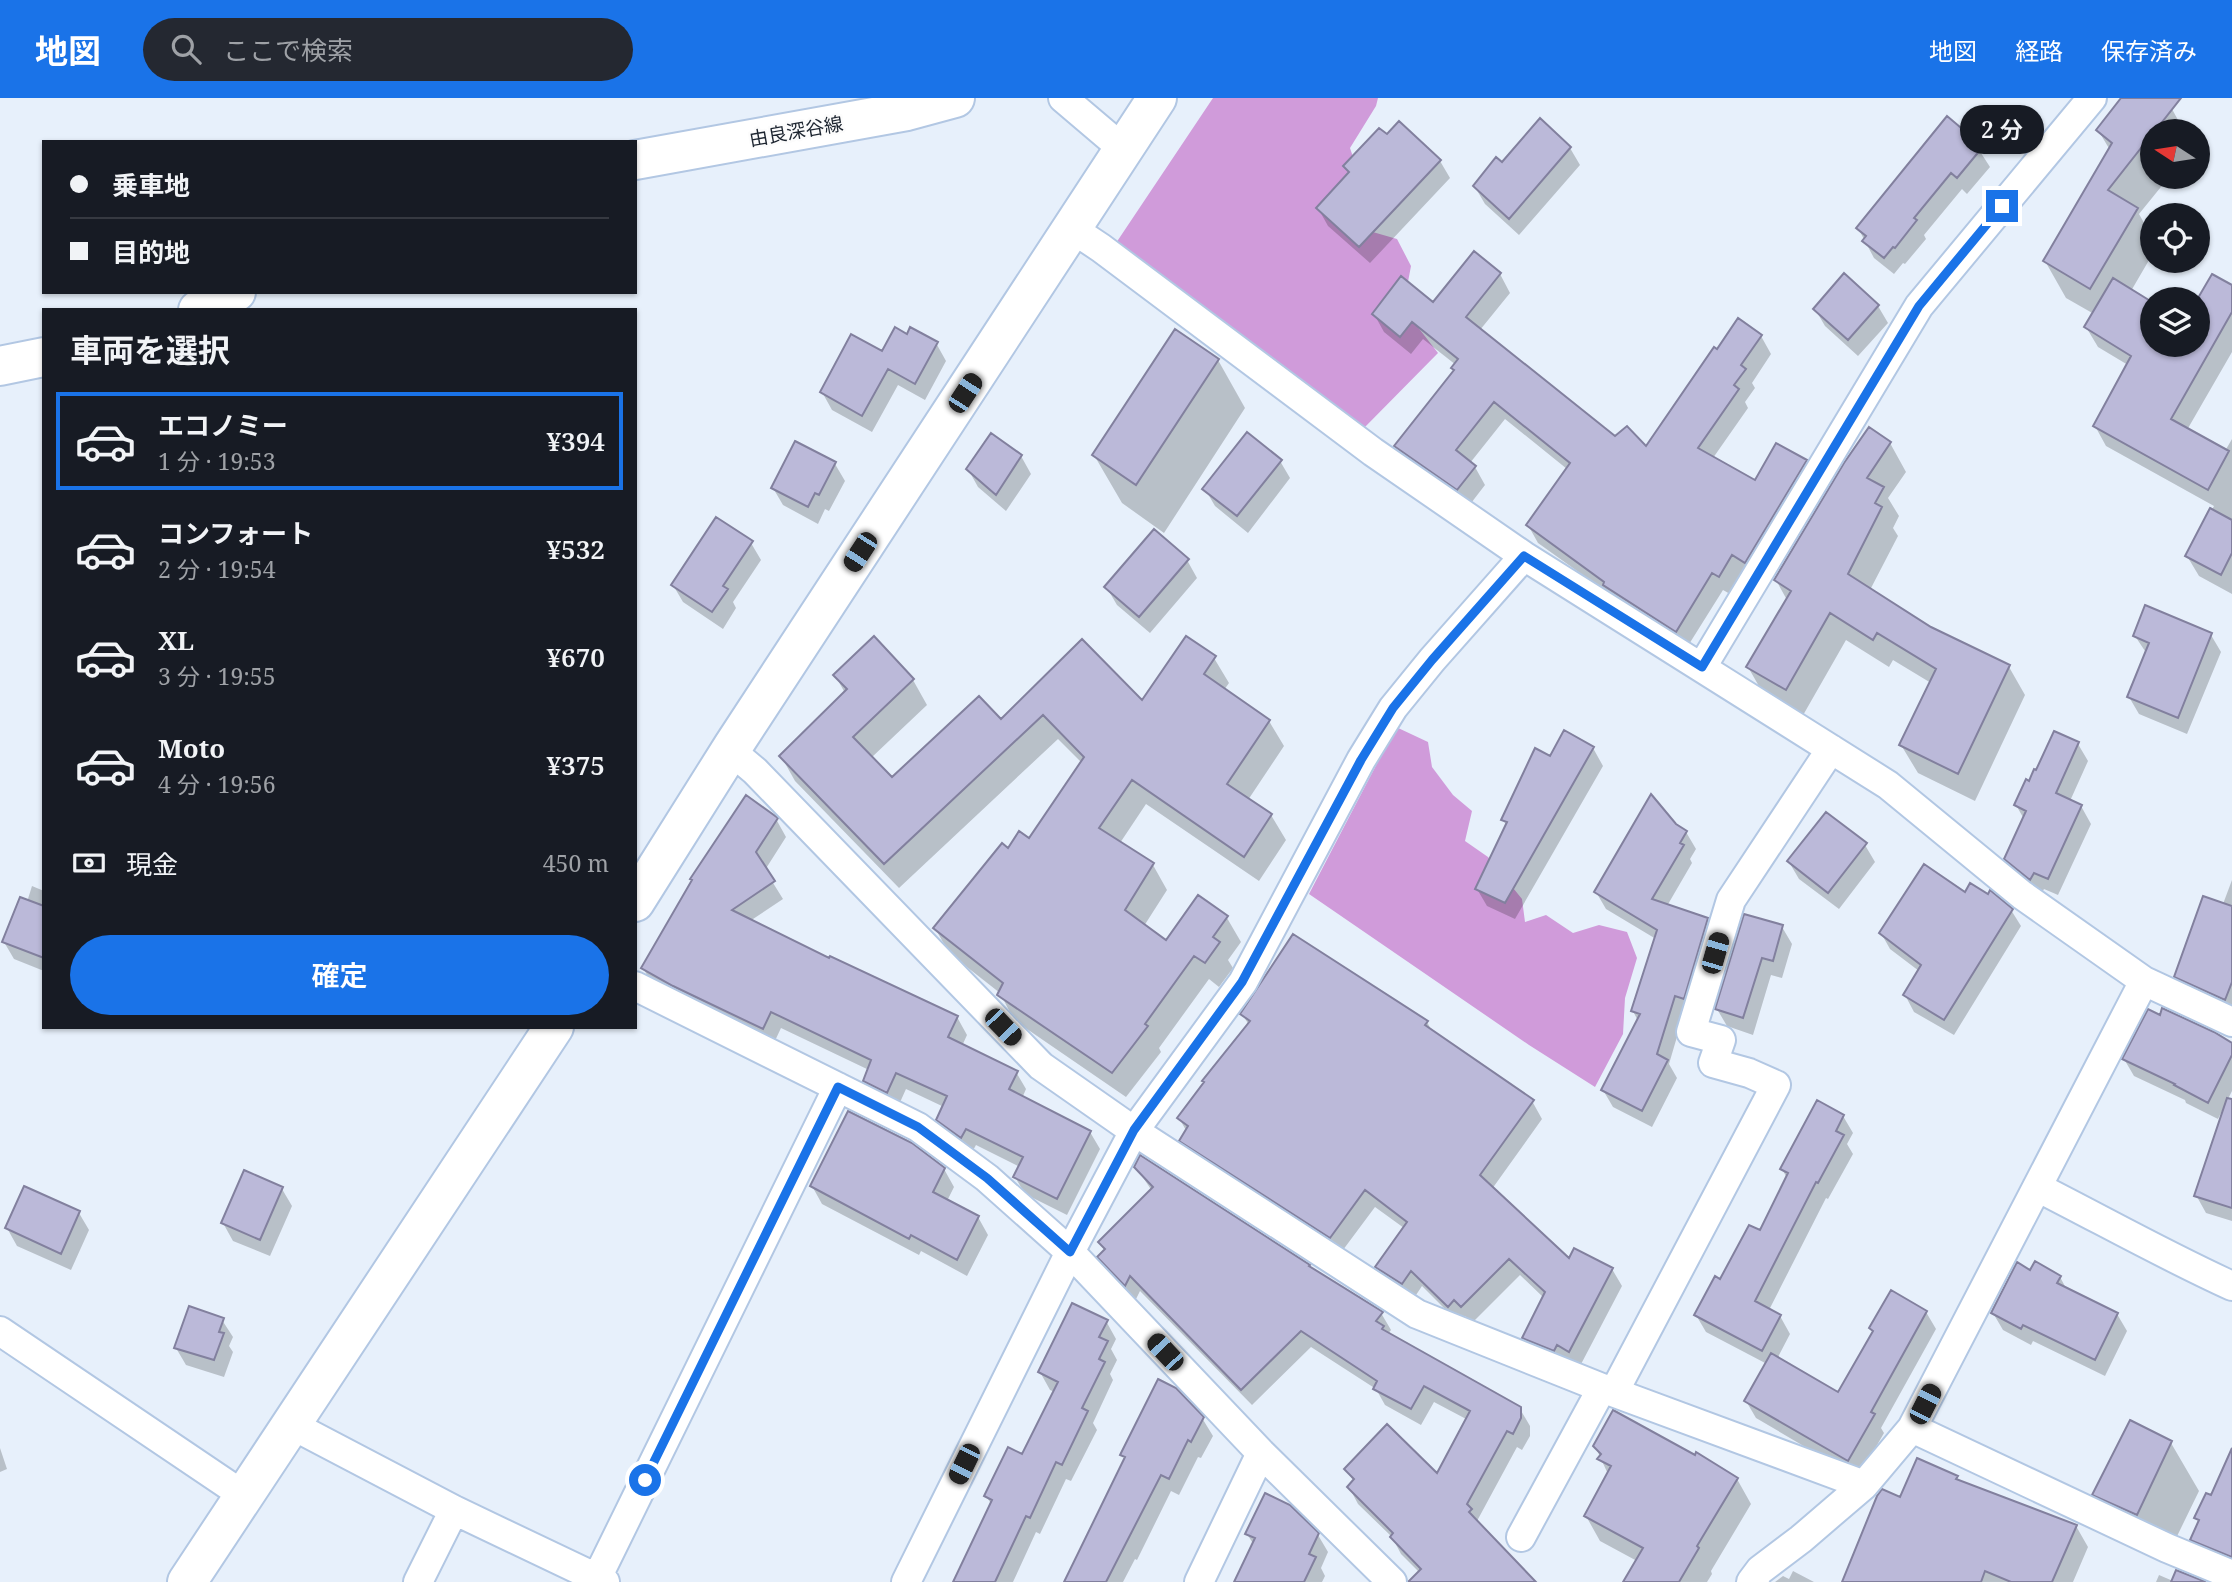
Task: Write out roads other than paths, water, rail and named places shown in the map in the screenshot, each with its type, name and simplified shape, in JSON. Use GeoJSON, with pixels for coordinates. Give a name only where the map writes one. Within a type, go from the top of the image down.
{"type":"FeatureCollection","features":[{"type":"Feature","properties":{"kind":"street","name":"由良深谷線"},"geometry":{"type":"LineString","coordinates":[[637,160],[906,111],[956,98]]}},
{"type":"Feature","properties":{"kind":"street"},"geometry":{"type":"LineString","coordinates":[[1063,98],[1124,149]]}},
{"type":"Feature","properties":{"kind":"street"},"geometry":{"type":"LineString","coordinates":[[637,899],[730,750],[1157,98]]}},
{"type":"Feature","properties":{"kind":"street"},"geometry":{"type":"LineString","coordinates":[[1702,667],[1919,306],[2092,98]]}},
{"type":"Feature","properties":{"kind":"street"},"geometry":{"type":"LineString","coordinates":[[1071,228],[1373,452],[1524,556],[1888,785],[2022,895],[2144,981],[2232,1021]]}},
{"type":"Feature","properties":{"kind":"street"},"geometry":{"type":"LineString","coordinates":[[202,308],[232,294]]}},
{"type":"Feature","properties":{"kind":"street"},"geometry":{"type":"LineString","coordinates":[[0,366],[42,357]]}},
{"type":"Feature","properties":{"kind":"street"},"geometry":{"type":"LineString","coordinates":[[906,1582],[1070,1252],[1134,1130],[1242,982],[1361,760],[1393,708],[1524,556]]}},
{"type":"Feature","properties":{"kind":"street"},"geometry":{"type":"LineString","coordinates":[[1521,1537],[1608,1390],[1776,1085],[1749,1073],[1713,1063],[1721,1040],[1691,1032],[1731,900],[1831,748]]}},
{"type":"Feature","properties":{"kind":"street"},"geometry":{"type":"LineString","coordinates":[[730,750],[745,761],[1041,1066],[1134,1130],[1417,1314],[1608,1390],[1864,1485]]}},
{"type":"Feature","properties":{"kind":"street"},"geometry":{"type":"LineString","coordinates":[[1751,1582],[1760,1570],[1864,1485],[1912,1428],[2144,981]]}},
{"type":"Feature","properties":{"kind":"street"},"geometry":{"type":"LineString","coordinates":[[637,987],[918,1127],[987,1178],[1070,1252],[1261,1453],[1392,1582]]}},
{"type":"Feature","properties":{"kind":"street"},"geometry":{"type":"LineString","coordinates":[[187,1582],[553,1029]]}},
{"type":"Feature","properties":{"kind":"street"},"geometry":{"type":"LineString","coordinates":[[290,1424],[454,1510],[601,1580],[838,1087]]}},
{"type":"Feature","properties":{"kind":"street"},"geometry":{"type":"LineString","coordinates":[[2037,1187],[2168,1257],[2232,1286]]}},
{"type":"Feature","properties":{"kind":"street"},"geometry":{"type":"LineString","coordinates":[[0,1331],[243,1495]]}},
{"type":"Feature","properties":{"kind":"street"},"geometry":{"type":"LineString","coordinates":[[1912,1428],[2167,1548],[2232,1574]]}},
{"type":"Feature","properties":{"kind":"street"},"geometry":{"type":"LineString","coordinates":[[1199,1582],[1261,1453]]}},
{"type":"Feature","properties":{"kind":"street"},"geometry":{"type":"LineString","coordinates":[[418,1582],[454,1510]]}}]}
